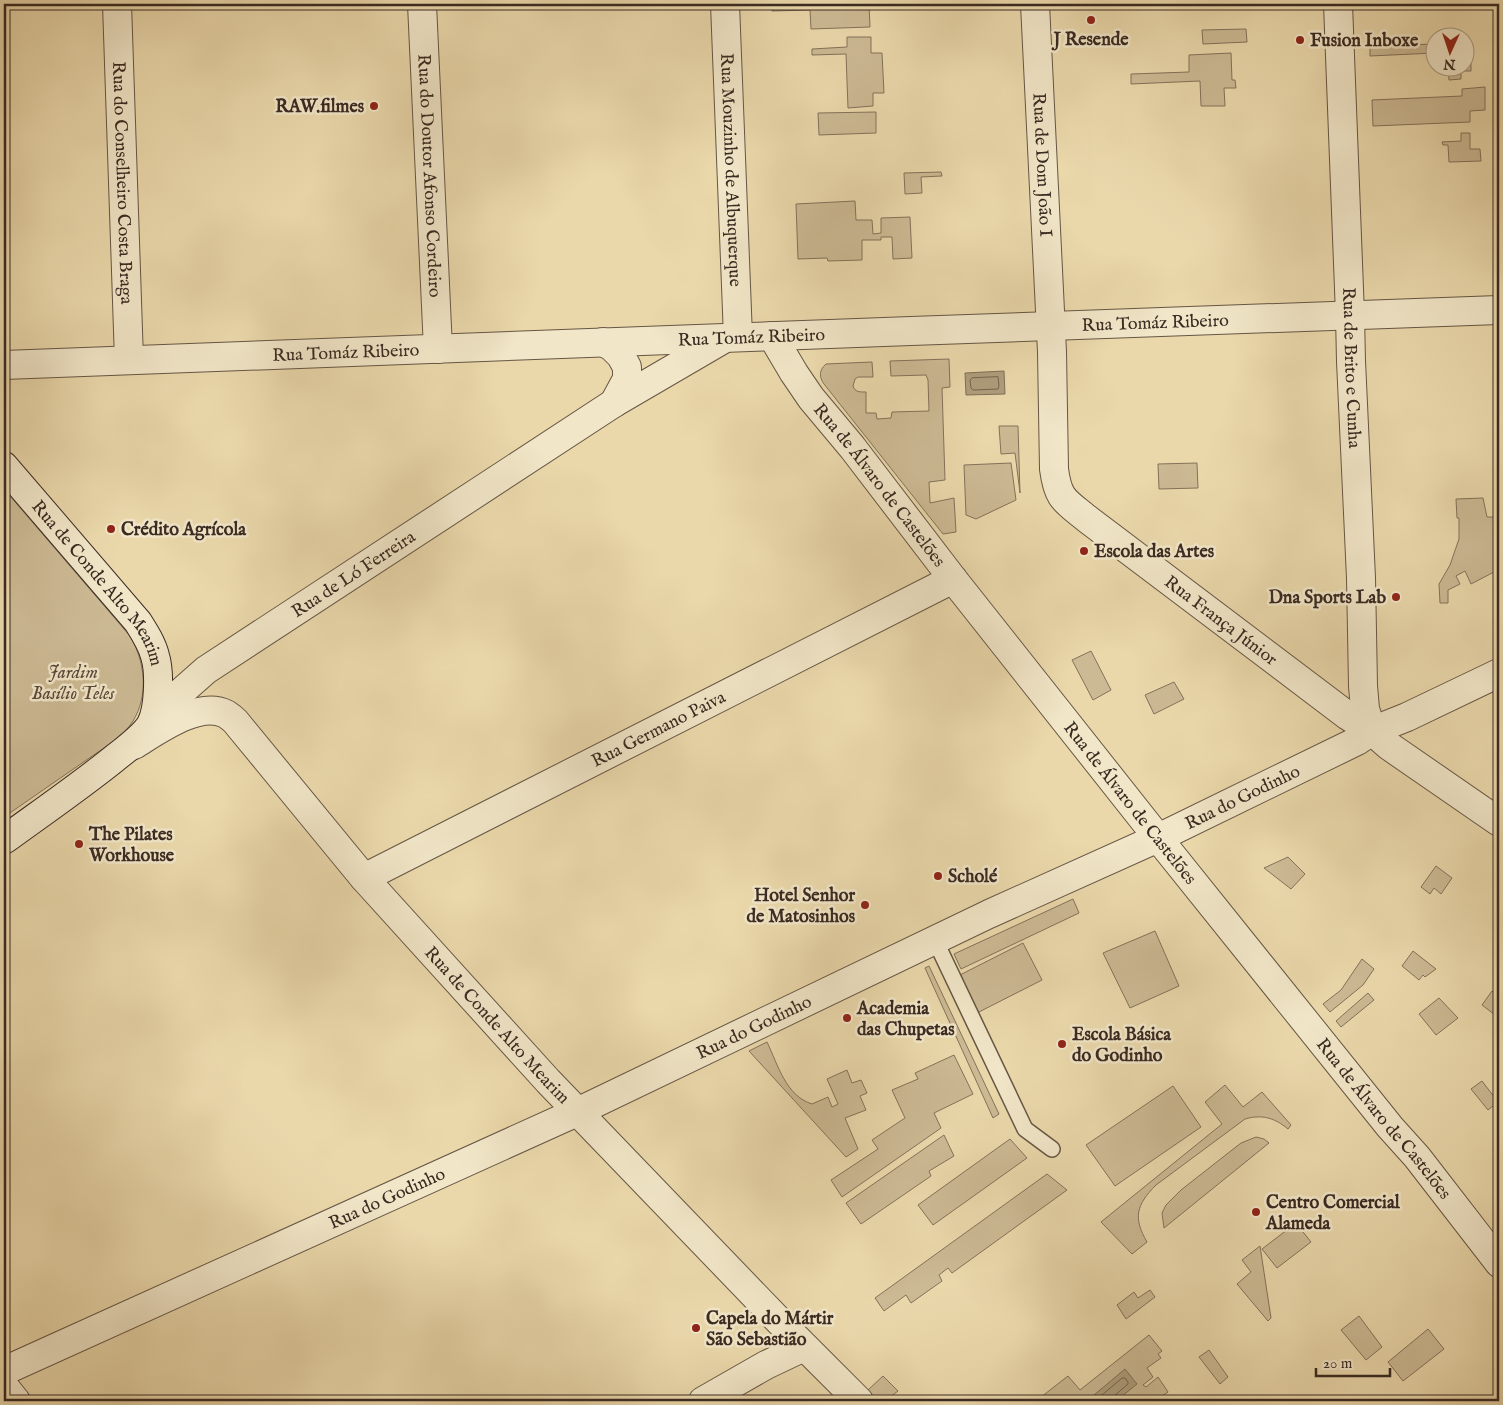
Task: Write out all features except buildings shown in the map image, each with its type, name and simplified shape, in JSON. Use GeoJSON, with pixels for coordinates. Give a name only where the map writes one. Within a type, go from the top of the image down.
{"type":"FeatureCollection","features":[{"type":"Feature","properties":{"kind":"street","name":"Rua do Conselheiro Costa Braga"},"geometry":{"type":"LineString","coordinates":[[117,4],[129,360]]}},
{"type":"Feature","properties":{"kind":"street","name":"Rua do Doutor Afonso Cordeiro"},"geometry":{"type":"LineString","coordinates":[[422,4],[438,349]]}},
{"type":"Feature","properties":{"kind":"street","name":"Rua Mouzinho de Albuquerque"},"geometry":{"type":"LineString","coordinates":[[725,4],[732,337]]}},
{"type":"Feature","properties":{"kind":"street","name":"Rua de Dom João I"},"geometry":{"type":"LineString","coordinates":[[1035,4],[1050,326]]}},
{"type":"Feature","properties":{"kind":"street","name":"Rua de Brito e Cunha"},"geometry":{"type":"LineString","coordinates":[[1338,4],[1360,558],[1363,686],[1365,709],[1372,731]]}},
{"type":"Feature","properties":{"kind":"street","name":"Rua Tomáz Ribeiro"},"geometry":{"type":"LineString","coordinates":[[4,365],[1499,310]]}},
{"type":"Feature","properties":{"kind":"street","name":"Rua França Júnior"},"geometry":{"type":"LineString","coordinates":[[1050,326],[1054,469],[1056,485],[1063,499],[1348,716],[1372,731],[1389,746],[1499,822]]}},
{"type":"Feature","properties":{"kind":"street","name":"Rua de Álvaro de Castelões"},"geometry":{"type":"LineString","coordinates":[[772,336],[811,398],[852,447],[953,579],[1158,838],[1390,1127],[1417,1157],[1499,1263]]}},
{"type":"Feature","properties":{"kind":"street","name":"Rua de Ló Ferreira"},"geometry":{"type":"LineString","coordinates":[[4,840],[94,775],[126,749],[150,726],[155,715],[206,670],[614,404],[732,337]]}},
{"type":"Feature","properties":{"kind":"street"},"geometry":{"type":"LineString","coordinates":[[603,342],[612,347],[621,356],[627,367],[627,379],[614,404]]}},
{"type":"Feature","properties":{"kind":"street","name":"Rua de Conde Alto Mearim"},"geometry":{"type":"LineString","coordinates":[[4,466],[142,628],[156,658],[158,689],[155,715]]}},
{"type":"Feature","properties":{"kind":"street","name":"Rua Germano Paiva"},"geometry":{"type":"LineString","coordinates":[[364,878],[953,579]]}},
{"type":"Feature","properties":{"kind":"street","name":"Rua do Godinho"},"geometry":{"type":"LineString","coordinates":[[4,1371],[577,1112],[935,940],[1158,838],[1357,741],[1372,731],[1407,717],[1499,673]]}},
{"type":"Feature","properties":{"kind":"street","name":"Rua de Conde Alto Mearim"},"geometry":{"type":"LineString","coordinates":[[126,749],[183,716],[200,711],[214,711],[226,714],[235,721],[364,878],[577,1112],[804,1347],[859,1401]]}},
{"type":"Feature","properties":{"kind":"street"},"geometry":{"type":"LineString","coordinates":[[703,1401],[766,1365],[804,1347]]}},
{"type":"Feature","properties":{"kind":"street"},"geometry":{"type":"LineString","coordinates":[[4,1386],[16,1401]]}},
{"type":"Feature","properties":{"kind":"lane"},"geometry":{"type":"LineString","coordinates":[[935,940],[1025,1128],[1052,1149]]}},
{"type":"Feature","properties":{"kind":"green space"},"geometry":{"type":"Polygon","coordinates":[[[772,4],[869,4],[870,27],[811,29],[810,10],[772,11],[772,4]]]}},
{"type":"Feature","properties":{"kind":"green space"},"geometry":{"type":"Polygon","coordinates":[[[1246,29],[1247,42],[1203,44],[1202,30],[1246,29]]]}},
{"type":"Feature","properties":{"kind":"green space"},"geometry":{"type":"Polygon","coordinates":[[[847,37],[871,37],[871,53],[882,53],[884,93],[873,93],[873,106],[848,108],[846,54],[812,55],[812,49],[847,47],[847,37]]]}},
{"type":"Feature","properties":{"kind":"green space"},"geometry":{"type":"Polygon","coordinates":[[[1426,44],[1426,53],[1370,56],[1370,46],[1426,44]]]}},
{"type":"Feature","properties":{"kind":"green space"},"geometry":{"type":"Polygon","coordinates":[[[1231,53],[1232,80],[1235,80],[1236,88],[1224,88],[1225,106],[1201,106],[1200,81],[1131,84],[1131,74],[1189,72],[1189,55],[1231,53]]]}},
{"type":"Feature","properties":{"kind":"green space"},"geometry":{"type":"Polygon","coordinates":[[[1449,78],[1461,78],[1461,79],[1449,80],[1449,78]]]}},
{"type":"Feature","properties":{"kind":"green space"},"geometry":{"type":"Polygon","coordinates":[[[1485,87],[1485,110],[1470,111],[1470,122],[1373,126],[1372,100],[1462,96],[1462,89],[1485,87]]]}},
{"type":"Feature","properties":{"kind":"green space"},"geometry":{"type":"Polygon","coordinates":[[[876,112],[876,133],[819,135],[818,113],[876,112]]]}},
{"type":"Feature","properties":{"kind":"green space"},"geometry":{"type":"Polygon","coordinates":[[[1461,133],[1470,133],[1470,149],[1480,149],[1481,161],[1449,162],[1448,145],[1443,145],[1442,142],[1461,141],[1461,133]]]}},
{"type":"Feature","properties":{"kind":"green space"},"geometry":{"type":"Polygon","coordinates":[[[941,172],[942,176],[921,177],[922,193],[905,194],[904,173],[941,172]]]}},
{"type":"Feature","properties":{"kind":"green space"},"geometry":{"type":"Polygon","coordinates":[[[855,201],[856,220],[872,220],[873,234],[881,233],[881,218],[910,217],[912,258],[893,259],[892,237],[881,237],[881,240],[862,240],[862,260],[828,261],[827,258],[798,259],[796,204],[855,201]]]}},
{"type":"Feature","properties":{"kind":"green space"},"geometry":{"type":"Polygon","coordinates":[[[949,359],[950,387],[942,388],[945,480],[929,482],[930,503],[954,498],[956,532],[943,534],[824,384],[821,374],[826,364],[872,362],[873,377],[858,377],[855,379],[853,386],[858,391],[866,392],[866,413],[876,413],[877,419],[891,418],[892,412],[929,411],[928,380],[926,375],[891,376],[890,361],[949,359]]]}},
{"type":"Feature","properties":{"kind":"green space"},"geometry":{"type":"Polygon","coordinates":[[[999,426],[1018,426],[1020,493],[1015,453],[1001,454],[999,426]]]}},
{"type":"Feature","properties":{"kind":"green space"},"geometry":{"type":"Polygon","coordinates":[[[1011,463],[1016,500],[976,519],[966,515],[964,465],[1011,463]]]}},
{"type":"Feature","properties":{"kind":"green space"},"geometry":{"type":"Polygon","coordinates":[[[1197,463],[1198,488],[1159,489],[1158,464],[1197,463]]]}},
{"type":"Feature","properties":{"kind":"green space","name":"Jardim Basílio Teles"},"geometry":{"type":"Polygon","coordinates":[[[4,489],[130,636],[142,667],[143,689],[138,711],[124,732],[114,741],[4,817],[4,489]]]}},
{"type":"Feature","properties":{"kind":"green space"},"geometry":{"type":"Polygon","coordinates":[[[1483,498],[1487,517],[1499,517],[1499,568],[1471,584],[1465,571],[1456,576],[1460,584],[1448,590],[1448,603],[1440,603],[1439,584],[1450,565],[1459,539],[1459,518],[1457,518],[1456,499],[1483,498]]]}},
{"type":"Feature","properties":{"kind":"green space"},"geometry":{"type":"Polygon","coordinates":[[[1091,651],[1111,690],[1093,700],[1072,660],[1091,651]]]}},
{"type":"Feature","properties":{"kind":"green space"},"geometry":{"type":"Polygon","coordinates":[[[1174,682],[1184,699],[1154,714],[1145,695],[1174,682]]]}},
{"type":"Feature","properties":{"kind":"green space"},"geometry":{"type":"Polygon","coordinates":[[[1288,857],[1305,874],[1291,889],[1264,868],[1288,857]]]}},
{"type":"Feature","properties":{"kind":"green space"},"geometry":{"type":"Polygon","coordinates":[[[1436,866],[1452,878],[1441,894],[1434,888],[1430,894],[1421,887],[1436,866]]]}},
{"type":"Feature","properties":{"kind":"green space"},"geometry":{"type":"Polygon","coordinates":[[[1073,899],[1079,913],[961,969],[954,954],[1073,899]]]}},
{"type":"Feature","properties":{"kind":"green space"},"geometry":{"type":"Polygon","coordinates":[[[1155,931],[1179,986],[1130,1008],[1103,953],[1155,931]]]}},
{"type":"Feature","properties":{"kind":"green space"},"geometry":{"type":"Polygon","coordinates":[[[1023,943],[1042,980],[975,1014],[956,977],[1023,943]]]}},
{"type":"Feature","properties":{"kind":"green space"},"geometry":{"type":"Polygon","coordinates":[[[1413,951],[1436,969],[1425,977],[1423,975],[1419,980],[1402,966],[1413,951]]]}},
{"type":"Feature","properties":{"kind":"green space"},"geometry":{"type":"Polygon","coordinates":[[[1362,959],[1374,969],[1363,985],[1330,1012],[1323,1004],[1341,990],[1362,959]]]}},
{"type":"Feature","properties":{"kind":"green space"},"geometry":{"type":"Polygon","coordinates":[[[929,966],[999,1114],[993,1118],[925,968],[929,966]]]}},
{"type":"Feature","properties":{"kind":"green space"},"geometry":{"type":"Polygon","coordinates":[[[1492,991],[1499,996],[1499,1018],[1482,1005],[1492,991]]]}},
{"type":"Feature","properties":{"kind":"green space"},"geometry":{"type":"Polygon","coordinates":[[[1368,993],[1374,1000],[1341,1027],[1336,1021],[1368,993]]]}},
{"type":"Feature","properties":{"kind":"green space"},"geometry":{"type":"Polygon","coordinates":[[[1439,998],[1458,1018],[1436,1035],[1419,1014],[1439,998]]]}},
{"type":"Feature","properties":{"kind":"green space"},"geometry":{"type":"Polygon","coordinates":[[[767,1042],[779,1070],[789,1087],[803,1100],[812,1104],[828,1097],[832,1107],[838,1104],[827,1079],[847,1070],[852,1083],[861,1080],[867,1093],[860,1096],[866,1110],[845,1118],[858,1149],[846,1157],[749,1051],[767,1042]]]}},
{"type":"Feature","properties":{"kind":"green space"},"geometry":{"type":"Polygon","coordinates":[[[954,1055],[973,1094],[934,1113],[941,1128],[842,1197],[831,1180],[878,1149],[872,1140],[905,1118],[892,1090],[918,1079],[915,1073],[954,1055]]]}},
{"type":"Feature","properties":{"kind":"green space"},"geometry":{"type":"Polygon","coordinates":[[[1482,1081],[1498,1102],[1488,1110],[1471,1089],[1482,1081]]]}},
{"type":"Feature","properties":{"kind":"green space"},"geometry":{"type":"Polygon","coordinates":[[[1225,1085],[1243,1107],[1262,1092],[1291,1125],[1288,1129],[1268,1118],[1245,1119],[1156,1185],[1144,1199],[1139,1212],[1138,1219],[1147,1242],[1132,1254],[1101,1222],[1222,1124],[1205,1102],[1225,1085]]]}},
{"type":"Feature","properties":{"kind":"green space"},"geometry":{"type":"Polygon","coordinates":[[[1173,1086],[1201,1127],[1115,1186],[1086,1145],[1173,1086]]]}},
{"type":"Feature","properties":{"kind":"green space"},"geometry":{"type":"Polygon","coordinates":[[[944,1135],[954,1156],[929,1171],[931,1176],[861,1224],[846,1203],[944,1135]]]}},
{"type":"Feature","properties":{"kind":"green space"},"geometry":{"type":"Polygon","coordinates":[[[1256,1137],[1264,1139],[1269,1143],[1164,1228],[1162,1213],[1166,1205],[1181,1190],[1241,1143],[1256,1137]]]}},
{"type":"Feature","properties":{"kind":"green space"},"geometry":{"type":"Polygon","coordinates":[[[1010,1139],[1027,1158],[933,1225],[918,1205],[1010,1139]]]}},
{"type":"Feature","properties":{"kind":"green space"},"geometry":{"type":"Polygon","coordinates":[[[1047,1174],[1067,1190],[952,1273],[948,1268],[939,1275],[942,1281],[911,1303],[906,1295],[884,1311],[875,1298],[1047,1174]]]}},
{"type":"Feature","properties":{"kind":"green space"},"geometry":{"type":"Polygon","coordinates":[[[1296,1223],[1311,1242],[1277,1268],[1262,1249],[1296,1223]]]}},
{"type":"Feature","properties":{"kind":"green space"},"geometry":{"type":"Polygon","coordinates":[[[1260,1246],[1271,1318],[1268,1321],[1237,1284],[1251,1272],[1242,1260],[1260,1246]]]}},
{"type":"Feature","properties":{"kind":"green space"},"geometry":{"type":"Polygon","coordinates":[[[1150,1290],[1155,1297],[1126,1319],[1117,1305],[1134,1292],[1138,1298],[1150,1290]]]}},
{"type":"Feature","properties":{"kind":"green space"},"geometry":{"type":"Polygon","coordinates":[[[1359,1316],[1382,1347],[1366,1360],[1341,1330],[1359,1316]]]}},
{"type":"Feature","properties":{"kind":"green space"},"geometry":{"type":"Polygon","coordinates":[[[1428,1329],[1444,1349],[1403,1381],[1388,1362],[1428,1329]]]}},
{"type":"Feature","properties":{"kind":"green space"},"geometry":{"type":"Polygon","coordinates":[[[1149,1335],[1162,1351],[1158,1354],[1161,1358],[1147,1368],[1153,1377],[1143,1385],[1146,1387],[1158,1377],[1168,1392],[1158,1401],[1036,1401],[1068,1376],[1080,1390],[1149,1335]]]}},
{"type":"Feature","properties":{"kind":"green space"},"geometry":{"type":"Polygon","coordinates":[[[1209,1350],[1228,1377],[1220,1384],[1199,1357],[1209,1350]]]}},
{"type":"Feature","properties":{"kind":"green space"},"geometry":{"type":"Polygon","coordinates":[[[883,1376],[898,1391],[885,1401],[877,1401],[867,1391],[883,1376]]]}},
{"type":"Feature","properties":{"kind":"water"},"geometry":{"type":"Polygon","coordinates":[[[1004,371],[1005,394],[966,395],[965,373],[1004,371]]]}},
{"type":"Feature","properties":{"kind":"water"},"geometry":{"type":"Polygon","coordinates":[[[1125,1369],[1137,1384],[1116,1401],[1099,1401],[1094,1395],[1125,1369]]]}},
{"type":"Feature","properties":{"kind":"place","name":"J Resende"},"geometry":{"type":"Point","coordinates":[1091,20]}},
{"type":"Feature","properties":{"kind":"place","name":"Fusion Inboxe"},"geometry":{"type":"Point","coordinates":[1300,40]}},
{"type":"Feature","properties":{"kind":"place","name":"RAW.filmes"},"geometry":{"type":"Point","coordinates":[374,106]}},
{"type":"Feature","properties":{"kind":"place","name":"Crédito Agrícola"},"geometry":{"type":"Point","coordinates":[111,529]}},
{"type":"Feature","properties":{"kind":"place","name":"Escola das Artes"},"geometry":{"type":"Point","coordinates":[1084,551]}},
{"type":"Feature","properties":{"kind":"place","name":"Dna Sports Lab"},"geometry":{"type":"Point","coordinates":[1396,597]}},
{"type":"Feature","properties":{"kind":"place","name":"The Pilates Workhouse"},"geometry":{"type":"Point","coordinates":[79,844]}},
{"type":"Feature","properties":{"kind":"place","name":"Scholé"},"geometry":{"type":"Point","coordinates":[938,876]}},
{"type":"Feature","properties":{"kind":"place","name":"Hotel Senhor de Matosinhos"},"geometry":{"type":"Point","coordinates":[865,905]}},
{"type":"Feature","properties":{"kind":"place","name":"Academia das Chupetas"},"geometry":{"type":"Point","coordinates":[847,1018]}},
{"type":"Feature","properties":{"kind":"place","name":"Escola Básica do Godinho"},"geometry":{"type":"Point","coordinates":[1062,1044]}},
{"type":"Feature","properties":{"kind":"place","name":"Centro Comercial Alameda"},"geometry":{"type":"Point","coordinates":[1256,1212]}},
{"type":"Feature","properties":{"kind":"place","name":"Capela do Mártir São Sebastião"},"geometry":{"type":"Point","coordinates":[696,1328]}}]}
